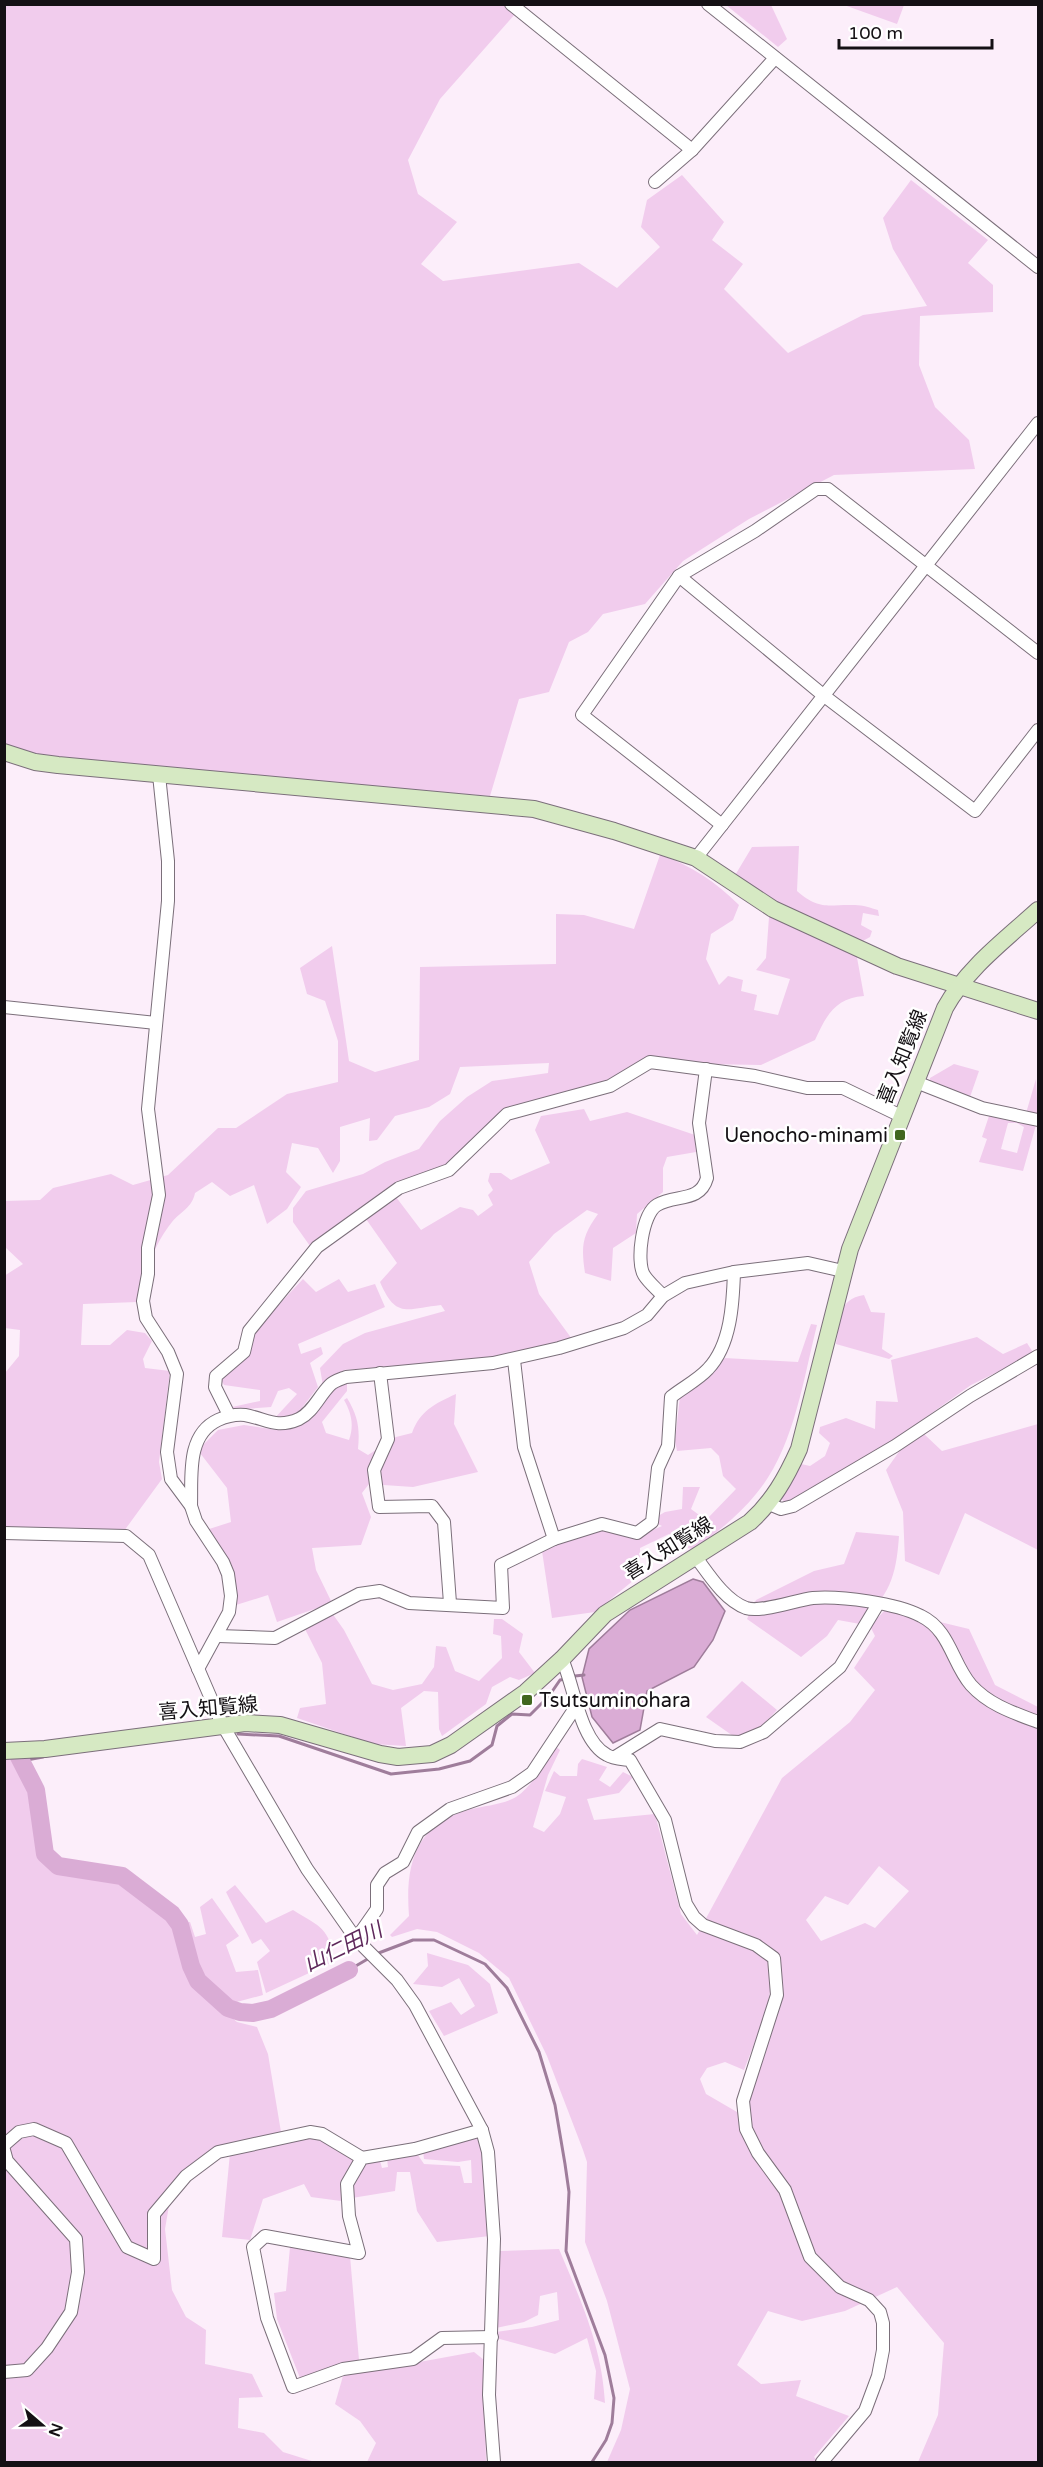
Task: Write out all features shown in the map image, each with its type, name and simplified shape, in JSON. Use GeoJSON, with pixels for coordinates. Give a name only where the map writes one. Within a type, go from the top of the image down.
{"type":"FeatureCollection","features":[{"type":"Feature","properties":{"kind":"main road"},"geometry":{"type":"LineString","coordinates":[[4,752],[35,762],[534,809],[624,834],[696,858],[773,909],[897,966],[1038,1011]]}},
{"type":"Feature","properties":{"kind":"main road","name":"喜入知覧線"},"geometry":{"type":"LineString","coordinates":[[4,1750],[45,1749],[222,1724],[280,1725],[361,1750],[398,1757],[432,1754],[451,1745],[526,1692],[562,1659],[605,1614],[750,1522],[769,1504],[786,1478],[799,1449],[843,1270],[901,1116],[945,1008],[957,987],[982,960],[1038,910]]}},
{"type":"Feature","properties":{"kind":"street"},"geometry":{"type":"LineString","coordinates":[[511,4],[692,150]]}},
{"type":"Feature","properties":{"kind":"street"},"geometry":{"type":"LineString","coordinates":[[708,4],[1038,267]]}},
{"type":"Feature","properties":{"kind":"street"},"geometry":{"type":"LineString","coordinates":[[655,182],[692,150],[776,58]]}},
{"type":"Feature","properties":{"kind":"street"},"geometry":{"type":"LineString","coordinates":[[696,858],[1038,423]]}},
{"type":"Feature","properties":{"kind":"street"},"geometry":{"type":"LineString","coordinates":[[722,825],[582,715],[679,576],[755,531],[816,489],[828,489],[1038,653]]}},
{"type":"Feature","properties":{"kind":"street"},"geometry":{"type":"LineString","coordinates":[[679,576],[823,695],[975,811],[1038,730]]}},
{"type":"Feature","properties":{"kind":"street"},"geometry":{"type":"LineString","coordinates":[[159,775],[168,861],[168,901],[148,1109],[159,1196],[147,1248],[148,1274],[143,1301],[147,1318],[168,1352],[177,1374],[167,1452],[171,1479],[191,1506],[196,1521],[223,1562],[228,1574],[231,1596],[229,1612],[218,1636],[198,1669]]}},
{"type":"Feature","properties":{"kind":"street"},"geometry":{"type":"LineString","coordinates":[[4,1007],[156,1023]]}},
{"type":"Feature","properties":{"kind":"street"},"geometry":{"type":"LineString","coordinates":[[229,1415],[215,1387],[216,1376],[243,1352],[249,1331],[317,1247],[399,1188],[449,1170],[507,1114],[610,1086],[650,1062],[706,1069],[807,1088],[843,1088],[901,1116]]}},
{"type":"Feature","properties":{"kind":"street"},"geometry":{"type":"LineString","coordinates":[[663,1296],[644,1275],[641,1266],[642,1232],[648,1214],[657,1205],[699,1193],[705,1186],[699,1123],[706,1069]]}},
{"type":"Feature","properties":{"kind":"street"},"geometry":{"type":"LineString","coordinates":[[915,1082],[982,1108],[1038,1120]]}},
{"type":"Feature","properties":{"kind":"street"},"geometry":{"type":"LineString","coordinates":[[191,1506],[194,1451],[198,1436],[209,1424],[229,1415],[244,1415],[276,1425],[300,1418],[312,1408],[331,1384],[346,1377],[514,1360],[624,1328],[647,1315],[663,1296],[686,1283],[734,1272],[808,1263],[843,1270]]}},
{"type":"Feature","properties":{"kind":"street"},"geometry":{"type":"LineString","coordinates":[[218,1636],[275,1638],[359,1594],[380,1591],[409,1603],[450,1603],[503,1608],[501,1565],[554,1539],[602,1524],[637,1533],[652,1522],[658,1468],[668,1446],[670,1397],[708,1370],[722,1350],[733,1299],[734,1272]]}},
{"type":"Feature","properties":{"kind":"street"},"geometry":{"type":"LineString","coordinates":[[769,1504],[781,1509],[793,1506],[895,1446],[970,1396],[1038,1356]]}},
{"type":"Feature","properties":{"kind":"street"},"geometry":{"type":"LineString","coordinates":[[514,1360],[524,1447],[554,1539]]}},
{"type":"Feature","properties":{"kind":"street"},"geometry":{"type":"LineString","coordinates":[[380,1373],[388,1439],[374,1470],[379,1507],[432,1506],[444,1522],[450,1603]]}},
{"type":"Feature","properties":{"kind":"street"},"geometry":{"type":"LineString","coordinates":[[4,1533],[126,1536],[139,1544],[149,1555],[222,1724],[307,1869],[356,1939],[397,1980],[415,2005],[482,2130],[488,2152],[494,2239],[489,2395],[494,2463]]}},
{"type":"Feature","properties":{"kind":"street"},"geometry":{"type":"LineString","coordinates":[[695,1556],[731,1599],[747,1608],[814,1598],[878,1604],[921,1616],[942,1631],[958,1667],[972,1686],[994,1705],[1038,1722]]}},
{"type":"Feature","properties":{"kind":"street"},"geometry":{"type":"LineString","coordinates":[[615,1757],[660,1729],[715,1741],[740,1742],[765,1732],[840,1667],[878,1604]]}},
{"type":"Feature","properties":{"kind":"street"},"geometry":{"type":"LineString","coordinates":[[562,1659],[588,1735],[606,1755],[630,1760],[665,1820],[686,1904],[694,1917],[704,1925],[756,1945],[774,1958],[777,1995],[743,2101],[746,2129],[758,2153],[785,2190],[810,2257],[840,2288],[869,2300],[880,2312],[883,2323],[883,2350],[878,2376],[865,2411],[822,2463]]}},
{"type":"Feature","properties":{"kind":"street"},"geometry":{"type":"LineString","coordinates":[[356,1939],[377,1909],[377,1886],[385,1873],[403,1862],[418,1832],[450,1809],[512,1787],[532,1773],[577,1705]]}},
{"type":"Feature","properties":{"kind":"street"},"geometry":{"type":"LineString","coordinates":[[4,2145],[20,2132],[34,2129],[66,2143],[127,2247],[154,2259],[154,2214],[186,2176],[218,2152],[310,2132],[322,2134],[362,2158],[415,2149],[482,2130]]}},
{"type":"Feature","properties":{"kind":"street"},"geometry":{"type":"LineString","coordinates":[[4,2150],[7,2161],[76,2239],[78,2272],[72,2312],[47,2348],[27,2370],[4,2372]]}},
{"type":"Feature","properties":{"kind":"street"},"geometry":{"type":"LineString","coordinates":[[362,2158],[347,2184],[349,2216],[359,2253],[265,2236],[253,2247],[267,2318],[293,2387],[343,2369],[412,2359],[442,2338],[492,2337]]}},
{"type":"Feature","properties":{"kind":"shaded area"},"geometry":{"type":"Polygon","coordinates":[[[4,5],[506,5],[516,13],[440,99],[408,160],[418,194],[457,222],[421,264],[443,281],[579,263],[617,288],[660,247],[641,227],[647,200],[682,175],[724,222],[712,240],[743,264],[724,289],[788,353],[863,315],[927,306],[893,249],[883,218],[911,180],[988,240],[968,263],[993,285],[993,312],[920,316],[919,365],[935,407],[969,440],[975,469],[834,475],[749,519],[683,561],[645,604],[603,614],[588,632],[569,642],[549,692],[519,699],[490,796],[58,760],[5,745],[4,5]]]}},
{"type":"Feature","properties":{"kind":"shaded area"},"geometry":{"type":"Polygon","coordinates":[[[726,5],[771,5],[787,39],[778,47],[726,5]]]}},
{"type":"Feature","properties":{"kind":"shaded area"},"geometry":{"type":"Polygon","coordinates":[[[844,5],[904,5],[897,24],[844,5]]]}},
{"type":"Feature","properties":{"kind":"shaded area"},"geometry":{"type":"Polygon","coordinates":[[[799,846],[797,891],[818,904],[858,905],[878,910],[879,916],[863,913],[861,925],[872,931],[870,937],[861,942],[807,920],[734,877],[752,847],[799,846]]]}},
{"type":"Feature","properties":{"kind":"shaded area"},"geometry":{"type":"Polygon","coordinates":[[[660,855],[702,875],[739,905],[733,920],[711,934],[706,959],[719,985],[728,976],[743,980],[741,991],[757,995],[754,1010],[778,1015],[790,979],[756,970],[766,958],[769,917],[856,952],[864,996],[854,997],[839,1004],[823,1023],[815,1040],[761,1065],[705,1064],[650,1058],[608,1082],[527,1103],[448,1167],[354,1218],[310,1246],[293,1222],[293,1208],[306,1191],[363,1174],[385,1162],[419,1149],[440,1121],[467,1097],[492,1081],[548,1073],[549,1063],[460,1067],[450,1094],[429,1107],[395,1116],[377,1140],[369,1141],[370,1118],[340,1127],[340,1161],[333,1173],[318,1148],[292,1143],[286,1172],[301,1187],[287,1209],[267,1224],[254,1185],[230,1196],[212,1182],[195,1193],[189,1206],[175,1218],[160,1240],[150,1260],[137,1302],[83,1304],[81,1345],[110,1345],[127,1330],[145,1333],[152,1341],[143,1359],[145,1368],[170,1371],[159,1462],[162,1479],[124,1531],[5,1528],[5,1373],[19,1356],[20,1330],[5,1328],[4,1276],[23,1264],[5,1247],[5,1201],[40,1200],[53,1188],[111,1174],[133,1185],[168,1175],[218,1128],[236,1128],[287,1094],[338,1082],[338,1041],[325,1001],[307,994],[300,968],[332,946],[349,1061],[375,1072],[419,1060],[420,967],[556,964],[556,914],[584,915],[634,929],[660,855]]]}},
{"type":"Feature","properties":{"kind":"shaded area"},"geometry":{"type":"Polygon","coordinates":[[[954,1064],[979,1071],[970,1097],[930,1082],[930,1078],[954,1064]]]}},
{"type":"Feature","properties":{"kind":"shaded area"},"geometry":{"type":"Polygon","coordinates":[[[1036,1079],[1038,1118],[1023,1171],[979,1162],[987,1139],[982,1137],[990,1113],[1024,1120],[1036,1079]],[[1008,1123],[1001,1149],[1017,1153],[1024,1127],[1017,1123],[1008,1123]]]}},
{"type":"Feature","properties":{"kind":"shaded area"},"geometry":{"type":"Polygon","coordinates":[[[584,1109],[590,1121],[627,1112],[695,1135],[696,1152],[667,1157],[663,1168],[663,1192],[637,1214],[636,1233],[613,1248],[611,1281],[585,1273],[584,1242],[598,1214],[587,1210],[554,1234],[529,1262],[539,1294],[572,1339],[510,1357],[344,1370],[323,1386],[320,1368],[343,1344],[365,1333],[445,1311],[441,1305],[403,1309],[391,1302],[380,1282],[397,1263],[366,1219],[396,1197],[421,1230],[460,1207],[473,1210],[478,1216],[493,1205],[488,1195],[493,1190],[488,1181],[490,1173],[501,1173],[511,1180],[550,1163],[535,1130],[541,1116],[584,1109]]]}},
{"type":"Feature","properties":{"kind":"shaded area"},"geometry":{"type":"Polygon","coordinates":[[[303,1279],[316,1292],[339,1279],[348,1292],[375,1284],[385,1307],[298,1344],[301,1354],[321,1347],[323,1354],[310,1363],[318,1387],[298,1413],[273,1420],[297,1394],[289,1388],[278,1391],[271,1407],[233,1410],[232,1407],[260,1401],[260,1390],[224,1385],[220,1378],[253,1332],[303,1279]]]}},
{"type":"Feature","properties":{"kind":"shaded area"},"geometry":{"type":"Polygon","coordinates":[[[864,1295],[871,1312],[885,1313],[882,1349],[893,1356],[889,1359],[836,1344],[840,1319],[845,1306],[855,1297],[864,1295]]]}},
{"type":"Feature","properties":{"kind":"shaded area"},"geometry":{"type":"Polygon","coordinates":[[[811,1324],[817,1325],[802,1391],[788,1435],[769,1476],[742,1510],[693,1549],[682,1547],[669,1534],[640,1548],[640,1575],[595,1612],[552,1618],[542,1551],[564,1538],[585,1536],[599,1527],[637,1537],[662,1526],[656,1523],[658,1516],[665,1512],[682,1509],[683,1487],[700,1487],[691,1509],[706,1520],[736,1489],[723,1476],[719,1456],[711,1448],[677,1451],[675,1441],[680,1396],[704,1382],[725,1358],[798,1362],[811,1324]]]}},
{"type":"Feature","properties":{"kind":"shaded area"},"geometry":{"type":"Polygon","coordinates":[[[977,1337],[1003,1354],[1027,1343],[1034,1354],[971,1385],[894,1440],[785,1503],[781,1498],[801,1464],[810,1466],[825,1456],[830,1443],[819,1433],[820,1427],[846,1418],[875,1429],[876,1401],[898,1402],[891,1360],[977,1337]]]}},
{"type":"Feature","properties":{"kind":"shaded area"},"geometry":{"type":"Polygon","coordinates":[[[347,1382],[347,1391],[322,1422],[326,1433],[349,1440],[352,1425],[344,1400],[347,1398],[357,1422],[358,1449],[368,1455],[396,1437],[412,1433],[419,1419],[429,1409],[456,1394],[454,1424],[478,1472],[413,1487],[369,1484],[362,1493],[371,1517],[361,1545],[312,1548],[316,1570],[332,1603],[277,1622],[268,1595],[236,1605],[233,1569],[206,1530],[231,1522],[227,1488],[200,1453],[202,1446],[218,1430],[244,1425],[277,1430],[311,1419],[333,1390],[347,1382]]]}},
{"type":"Feature","properties":{"kind":"shaded area"},"geometry":{"type":"Polygon","coordinates":[[[1038,1424],[1038,1550],[965,1513],[939,1575],[905,1561],[903,1512],[886,1470],[901,1449],[924,1434],[942,1451],[1038,1424]]]}},
{"type":"Feature","properties":{"kind":"shaded area"},"geometry":{"type":"Polygon","coordinates":[[[856,1532],[899,1536],[896,1564],[889,1585],[878,1604],[860,1624],[838,1620],[827,1636],[801,1657],[747,1619],[756,1600],[814,1571],[844,1564],[856,1532]]]}},
{"type":"Feature","properties":{"kind":"shaded area"},"geometry":{"type":"Polygon","coordinates":[[[693,1579],[703,1582],[725,1611],[713,1640],[694,1667],[647,1691],[640,1730],[613,1743],[592,1717],[582,1677],[589,1649],[630,1610],[693,1579]]]}},
{"type":"Feature","properties":{"kind":"shaded area"},"geometry":{"type":"Polygon","coordinates":[[[886,1609],[969,1629],[995,1685],[1038,1707],[1038,2462],[918,2462],[938,2415],[944,2343],[897,2287],[845,2311],[802,2321],[768,2311],[737,2365],[761,2384],[801,2380],[796,2396],[849,2416],[814,2457],[819,2462],[607,2462],[621,2430],[630,2389],[607,2301],[585,2242],[587,2162],[547,2056],[509,1978],[479,1953],[437,1932],[417,1929],[392,1937],[390,1935],[409,1916],[409,1879],[412,1863],[426,1836],[437,1825],[471,1809],[516,1797],[528,1787],[555,1746],[560,1750],[548,1775],[533,1827],[544,1832],[560,1814],[566,1797],[545,1791],[554,1771],[560,1776],[577,1776],[578,1764],[582,1759],[607,1767],[599,1780],[610,1787],[623,1772],[633,1777],[619,1793],[587,1799],[594,1820],[655,1814],[681,1914],[697,1935],[782,1778],[850,1722],[875,1690],[854,1668],[875,1636],[870,1626],[886,1609]],[[879,1866],[848,1905],[825,1896],[806,1920],[821,1941],[865,1923],[875,1928],[909,1891],[879,1866]],[[772,1948],[772,1981],[766,2013],[744,2070],[725,2062],[707,2068],[700,2079],[706,2094],[737,2112],[773,2027],[780,1962],[772,1948]]]}},
{"type":"Feature","properties":{"kind":"shaded area"},"geometry":{"type":"Polygon","coordinates":[[[332,1613],[344,1630],[372,1684],[393,1690],[422,1684],[434,1667],[436,1646],[446,1647],[455,1671],[479,1681],[502,1658],[501,1636],[493,1634],[494,1619],[502,1619],[523,1634],[519,1652],[535,1673],[519,1680],[510,1677],[492,1687],[486,1704],[442,1736],[439,1729],[438,1692],[424,1691],[401,1708],[406,1746],[373,1744],[297,1718],[300,1708],[326,1704],[322,1663],[304,1627],[332,1613]]]}},
{"type":"Feature","properties":{"kind":"shaded area"},"geometry":{"type":"Polygon","coordinates":[[[742,1681],[777,1710],[754,1731],[736,1738],[706,1717],[742,1681]]]}},
{"type":"Feature","properties":{"kind":"shaded area"},"geometry":{"type":"Polygon","coordinates":[[[4,1755],[14,1756],[26,1775],[40,1855],[56,1871],[113,1876],[176,1924],[190,1922],[195,1937],[206,1934],[200,1907],[212,1898],[239,1936],[226,1945],[236,1972],[258,1970],[263,1995],[233,2003],[229,2015],[237,2022],[257,2027],[268,2054],[281,2132],[212,2148],[172,2188],[165,2229],[172,2290],[186,2317],[206,2330],[205,2364],[252,2374],[263,2397],[239,2398],[238,2428],[264,2433],[283,2452],[315,2462],[5,2462],[4,1755]]]}},
{"type":"Feature","properties":{"kind":"shaded area"},"geometry":{"type":"Polygon","coordinates":[[[235,1885],[266,1923],[293,1910],[317,1925],[330,1941],[335,1961],[266,1993],[257,1962],[270,1951],[261,1939],[252,1944],[226,1892],[235,1885]]]}},
{"type":"Feature","properties":{"kind":"shaded area"},"geometry":{"type":"Polygon","coordinates":[[[427,1953],[468,1965],[490,1984],[498,2013],[444,2036],[429,2011],[451,2002],[461,2015],[475,2006],[459,1978],[442,1987],[413,1984],[428,1966],[427,1953]]]}},
{"type":"Feature","properties":{"kind":"shaded area"},"geometry":{"type":"Polygon","coordinates":[[[310,2135],[355,2159],[343,2180],[341,2201],[311,2197],[304,2184],[263,2199],[250,2240],[222,2237],[230,2153],[310,2135]]]}},
{"type":"Feature","properties":{"kind":"shaded area"},"geometry":{"type":"Polygon","coordinates":[[[478,2138],[485,2158],[490,2236],[437,2242],[417,2211],[410,2172],[397,2172],[395,2191],[352,2198],[353,2185],[366,2164],[380,2161],[382,2168],[388,2167],[387,2159],[418,2155],[424,2164],[460,2166],[464,2183],[472,2183],[471,2160],[458,2162],[424,2159],[423,2151],[478,2138]]]}},
{"type":"Feature","properties":{"kind":"shaded area"},"geometry":{"type":"Polygon","coordinates":[[[290,2247],[350,2256],[359,2360],[300,2378],[277,2319],[274,2293],[286,2291],[290,2247]]]}},
{"type":"Feature","properties":{"kind":"shaded area"},"geometry":{"type":"Polygon","coordinates":[[[559,2249],[595,2343],[600,2362],[605,2403],[594,2399],[596,2371],[587,2338],[555,2354],[496,2338],[496,2332],[532,2327],[559,2320],[557,2292],[540,2296],[538,2315],[524,2322],[496,2328],[500,2251],[559,2249]]]}},
{"type":"Feature","properties":{"kind":"shaded area"},"geometry":{"type":"Polygon","coordinates":[[[474,2352],[484,2360],[486,2462],[367,2462],[376,2443],[360,2421],[335,2404],[343,2376],[474,2352]]]}},
{"type":"Feature","properties":{"kind":"waterway"},"geometry":{"type":"LineString","coordinates":[[575,1676],[584,1675]]}},
{"type":"Feature","properties":{"kind":"waterway"},"geometry":{"type":"LineString","coordinates":[[238,1734],[279,1736],[391,1774],[439,1769],[470,1761],[492,1745],[497,1726],[512,1714],[530,1715],[549,1696],[560,1680],[566,1679]]}},
{"type":"Feature","properties":{"kind":"waterway","name":"山仁田川"},"geometry":{"type":"LineString","coordinates":[[19,1757],[36,1790],[45,1854],[58,1866],[122,1876],[172,1914],[180,1925],[191,1966],[198,1981],[228,2008],[253,2013],[271,2009],[349,1970]]}},
{"type":"Feature","properties":{"kind":"waterway"},"geometry":{"type":"LineString","coordinates":[[21,1761],[43,1757]]}},
{"type":"Feature","properties":{"kind":"waterway","name":"山仁田川"},"geometry":{"type":"LineString","coordinates":[[376,1954],[413,1940],[434,1940],[485,1964],[507,1988],[539,2052],[555,2105],[569,2192],[566,2251],[605,2355],[614,2398],[612,2423],[606,2440],[592,2462]]}},
{"type":"Feature","properties":{"kind":"waterway","name":"山仁田川"},"geometry":{"type":"LineString","coordinates":[[349,1970],[371,1957]]}},
{"type":"Feature","properties":{"kind":"place","name":"Uenocho-minami"},"geometry":{"type":"Point","coordinates":[900,1135]}},
{"type":"Feature","properties":{"kind":"place","name":"Tsutsuminohara"},"geometry":{"type":"Point","coordinates":[527,1700]}}]}
